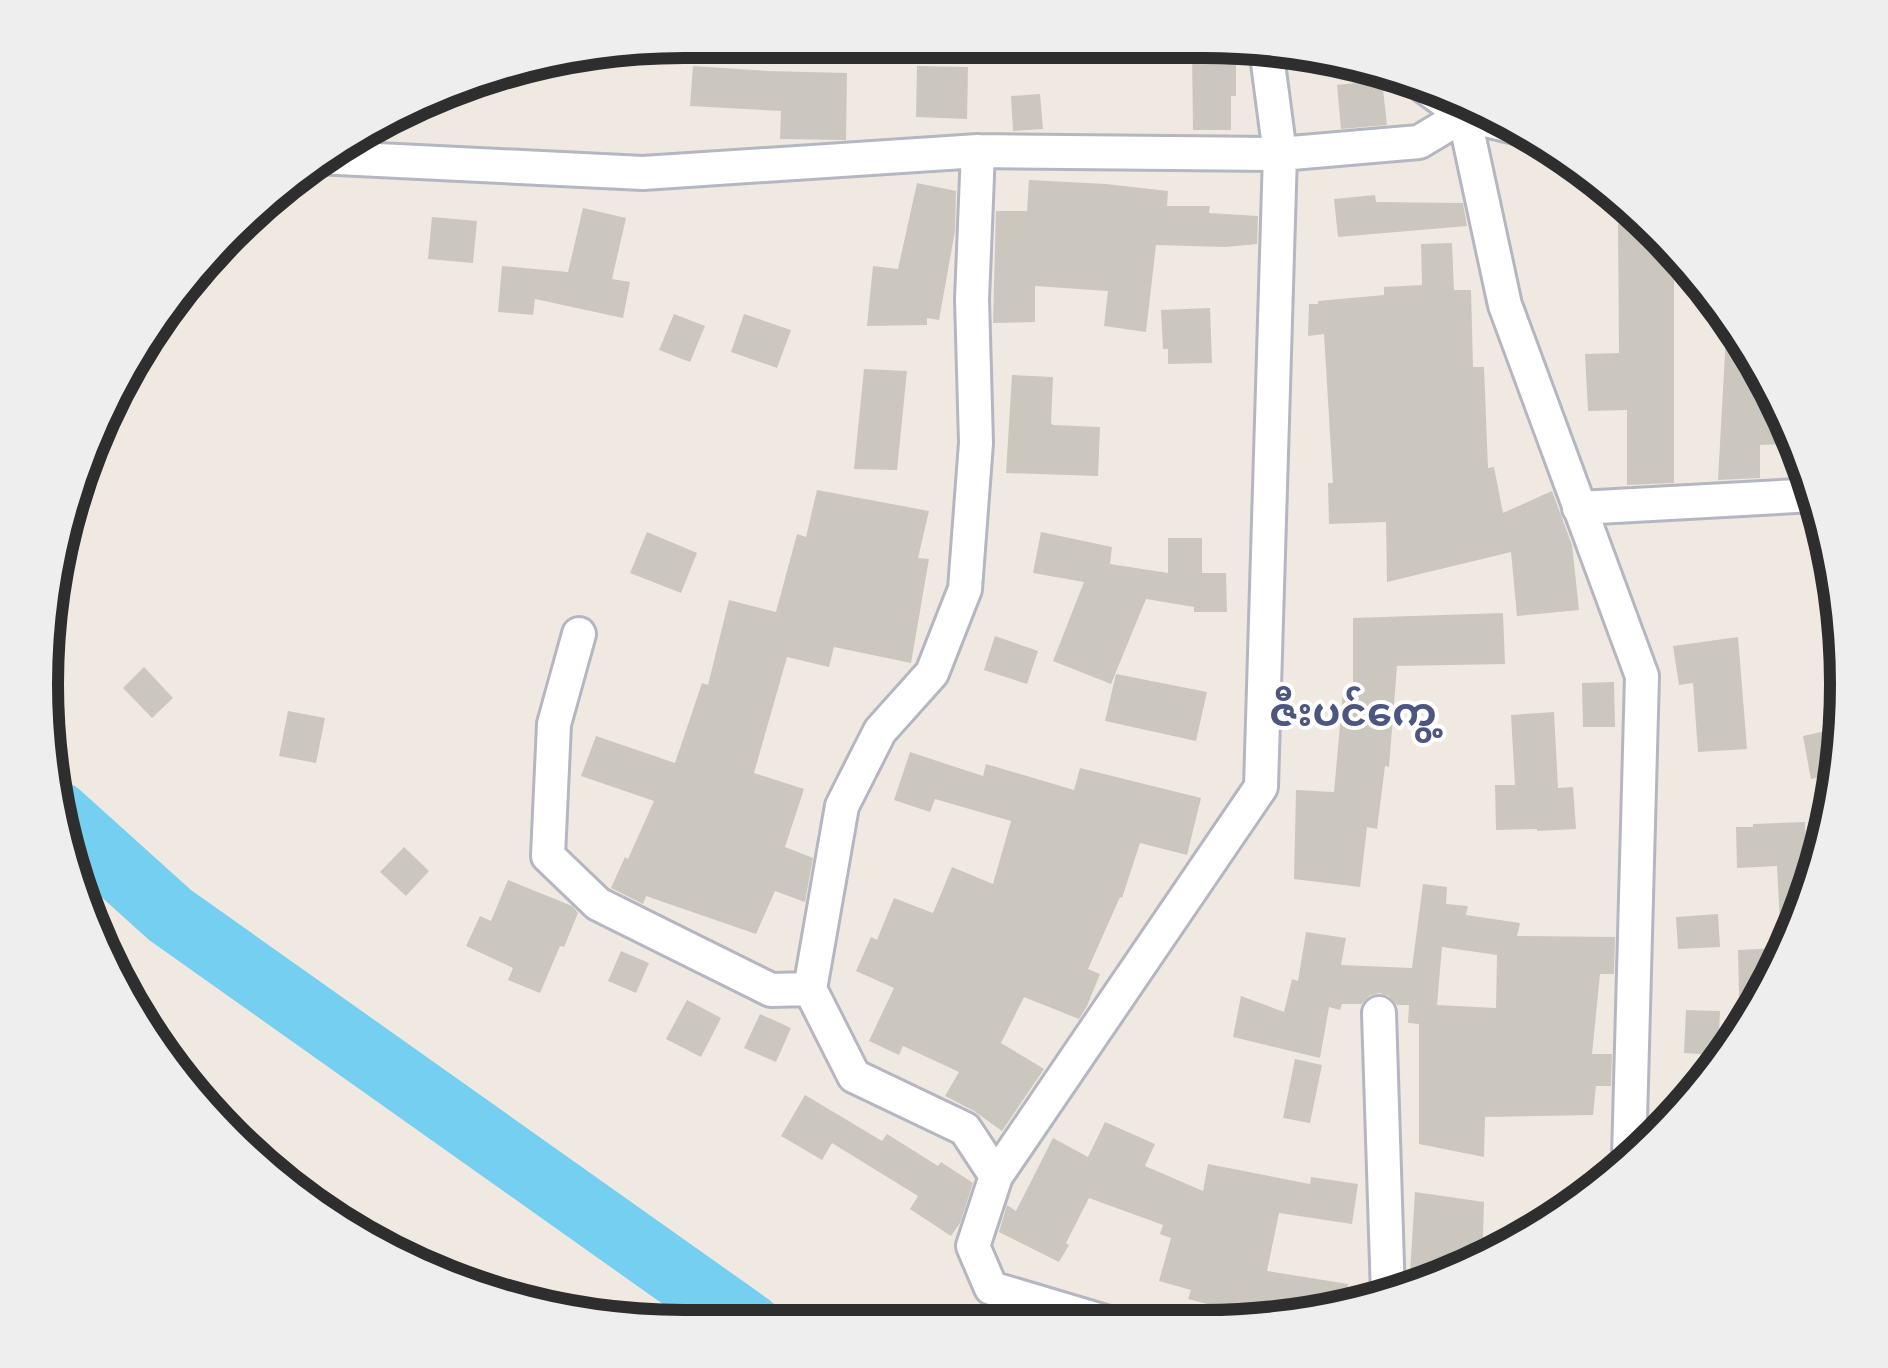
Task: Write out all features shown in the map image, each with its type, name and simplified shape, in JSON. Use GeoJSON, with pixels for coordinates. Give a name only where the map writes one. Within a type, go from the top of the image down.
{"type":"FeatureCollection","features":[{"type":"Feature","properties":{"kind":"street"},"geometry":{"type":"LineString","coordinates":[[1065,1310],[991,1288],[973,1246],[996,1176],[1261,786],[1280,154],[1268,61]]}},
{"type":"Feature","properties":{"kind":"street"},"geometry":{"type":"LineString","coordinates":[[1461,113],[1468,116]]}},
{"type":"Feature","properties":{"kind":"street"},"geometry":{"type":"LineString","coordinates":[[343,158],[643,173],[978,151],[1280,154],[1419,142],[1464,115]]}},
{"type":"Feature","properties":{"kind":"street"},"geometry":{"type":"LineString","coordinates":[[1464,115],[1505,305],[1642,676],[1629,1143]]}},
{"type":"Feature","properties":{"kind":"street"},"geometry":{"type":"LineString","coordinates":[[978,151],[972,299],[976,442],[965,589],[932,673],[880,731],[842,806],[810,989],[854,1076],[966,1130],[996,1176]]}},
{"type":"Feature","properties":{"kind":"street"},"geometry":{"type":"LineString","coordinates":[[1579,508],[1801,496]]}},
{"type":"Feature","properties":{"kind":"street"},"geometry":{"type":"LineString","coordinates":[[579,634],[554,724],[548,856],[598,904],[615,913],[771,990],[810,989]]}},
{"type":"Feature","properties":{"kind":"street"},"geometry":{"type":"LineString","coordinates":[[1378,1012],[1388,1282]]}},
{"type":"Feature","properties":{"kind":"building"},"geometry":{"type":"Polygon","coordinates":[[[1192,58],[1236,59],[1231,130],[1193,130],[1192,58]]]}},
{"type":"Feature","properties":{"kind":"building"},"geometry":{"type":"Polygon","coordinates":[[[693,66],[847,73],[846,140],[780,139],[781,111],[690,106],[693,66]]]}},
{"type":"Feature","properties":{"kind":"building"},"geometry":{"type":"Polygon","coordinates":[[[917,66],[968,67],[967,119],[916,117],[917,66]]]}},
{"type":"Feature","properties":{"kind":"building"},"geometry":{"type":"Polygon","coordinates":[[[1373,81],[1382,84],[1387,125],[1341,129],[1337,85],[1373,81]]]}},
{"type":"Feature","properties":{"kind":"building"},"geometry":{"type":"Polygon","coordinates":[[[1040,94],[1043,129],[1013,131],[1011,96],[1040,94]]]}},
{"type":"Feature","properties":{"kind":"building"},"geometry":{"type":"Polygon","coordinates":[[[1029,180],[1168,191],[1167,206],[1210,206],[1209,213],[1258,216],[1257,244],[1156,245],[1146,332],[1104,326],[1108,291],[1035,286],[1035,322],[993,323],[996,211],[1027,211],[1029,180]]]}},
{"type":"Feature","properties":{"kind":"building"},"geometry":{"type":"Polygon","coordinates":[[[917,183],[956,191],[955,231],[939,320],[927,318],[927,325],[867,326],[873,266],[898,269],[917,183]]]}},
{"type":"Feature","properties":{"kind":"building"},"geometry":{"type":"Polygon","coordinates":[[[1375,195],[1376,202],[1463,203],[1467,226],[1338,237],[1334,199],[1375,195]]]}},
{"type":"Feature","properties":{"kind":"building"},"geometry":{"type":"Polygon","coordinates":[[[583,208],[626,218],[612,279],[630,282],[623,318],[535,299],[533,315],[498,312],[502,266],[568,272],[583,208]]]}},
{"type":"Feature","properties":{"kind":"building"},"geometry":{"type":"Polygon","coordinates":[[[432,217],[477,221],[473,263],[428,259],[432,217]]]}},
{"type":"Feature","properties":{"kind":"building"},"geometry":{"type":"Polygon","coordinates":[[[1618,224],[1629,224],[1674,270],[1674,483],[1627,485],[1627,410],[1588,411],[1585,354],[1619,353],[1618,224]]]}},
{"type":"Feature","properties":{"kind":"building"},"geometry":{"type":"Polygon","coordinates":[[[1452,243],[1454,290],[1471,290],[1473,367],[1484,367],[1488,468],[1494,467],[1503,513],[1552,491],[1572,545],[1579,610],[1517,616],[1511,552],[1387,582],[1386,522],[1329,524],[1328,483],[1333,483],[1324,334],[1308,336],[1309,304],[1384,295],[1384,287],[1422,285],[1421,244],[1452,243]]]}},
{"type":"Feature","properties":{"kind":"building"},"geometry":{"type":"Polygon","coordinates":[[[1210,308],[1212,363],[1168,364],[1168,349],[1163,349],[1161,310],[1210,308]]]}},
{"type":"Feature","properties":{"kind":"building"},"geometry":{"type":"Polygon","coordinates":[[[674,314],[705,326],[690,362],[659,350],[674,314]]]}},
{"type":"Feature","properties":{"kind":"building"},"geometry":{"type":"Polygon","coordinates":[[[744,314],[791,330],[777,368],[731,352],[744,314]]]}},
{"type":"Feature","properties":{"kind":"building"},"geometry":{"type":"Polygon","coordinates":[[[1726,337],[1783,444],[1760,445],[1760,478],[1718,480],[1726,337]]]}},
{"type":"Feature","properties":{"kind":"building"},"geometry":{"type":"Polygon","coordinates":[[[864,369],[907,371],[897,470],[854,469],[864,369]]]}},
{"type":"Feature","properties":{"kind":"building"},"geometry":{"type":"Polygon","coordinates":[[[1012,375],[1053,377],[1053,425],[1100,427],[1098,476],[1006,473],[1012,375]]]}},
{"type":"Feature","properties":{"kind":"building"},"geometry":{"type":"Polygon","coordinates":[[[817,490],[929,511],[918,558],[929,559],[911,663],[834,647],[829,667],[787,657],[754,773],[804,789],[785,847],[813,858],[805,902],[775,891],[756,934],[646,896],[643,904],[611,888],[654,801],[581,776],[596,736],[675,763],[702,683],[708,685],[729,600],[776,612],[797,534],[806,537],[817,490]]]}},
{"type":"Feature","properties":{"kind":"building"},"geometry":{"type":"Polygon","coordinates":[[[647,532],[697,553],[681,593],[630,573],[647,532]]]}},
{"type":"Feature","properties":{"kind":"building"},"geometry":{"type":"Polygon","coordinates":[[[1041,532],[1112,547],[1110,564],[1168,573],[1168,538],[1202,538],[1202,573],[1226,573],[1227,612],[1194,612],[1194,607],[1146,599],[1111,684],[1053,661],[1084,582],[1033,573],[1041,532]]]}},
{"type":"Feature","properties":{"kind":"building"},"geometry":{"type":"Polygon","coordinates":[[[1503,613],[1505,664],[1397,666],[1389,767],[1385,766],[1377,829],[1367,827],[1360,887],[1294,879],[1296,790],[1334,792],[1343,692],[1353,693],[1353,618],[1503,613]]]}},
{"type":"Feature","properties":{"kind":"building"},"geometry":{"type":"Polygon","coordinates":[[[995,636],[1038,651],[1027,684],[984,670],[995,636]]]}},
{"type":"Feature","properties":{"kind":"building"},"geometry":{"type":"Polygon","coordinates":[[[1738,637],[1747,749],[1698,752],[1693,683],[1679,685],[1673,646],[1738,637]]]}},
{"type":"Feature","properties":{"kind":"building"},"geometry":{"type":"Polygon","coordinates":[[[144,667],[173,698],[152,718],[123,688],[144,667]]]}},
{"type":"Feature","properties":{"kind":"building"},"geometry":{"type":"Polygon","coordinates":[[[1116,674],[1207,692],[1196,741],[1105,721],[1116,674]]]}},
{"type":"Feature","properties":{"kind":"building"},"geometry":{"type":"Polygon","coordinates":[[[1614,682],[1615,727],[1583,727],[1582,683],[1614,682]]]}},
{"type":"Feature","properties":{"kind":"building"},"geometry":{"type":"Polygon","coordinates":[[[288,711],[325,718],[316,763],[279,756],[288,711]]]}},
{"type":"Feature","properties":{"kind":"building"},"geometry":{"type":"Polygon","coordinates":[[[1554,712],[1558,788],[1573,787],[1576,829],[1496,830],[1495,785],[1515,785],[1511,715],[1554,712]]]}},
{"type":"Feature","properties":{"kind":"building"},"geometry":{"type":"Polygon","coordinates":[[[1828,730],[1823,777],[1811,779],[1803,736],[1828,730]]]}},
{"type":"Feature","properties":{"kind":"building"},"geometry":{"type":"Polygon","coordinates":[[[910,752],[983,776],[986,764],[1074,790],[1080,768],[1201,798],[1187,855],[1140,843],[1122,898],[1088,969],[1100,974],[1079,1019],[1024,997],[1001,1043],[1044,1069],[1002,1131],[945,1096],[959,1072],[903,1046],[899,1055],[869,1041],[894,988],[856,971],[871,937],[877,940],[894,898],[933,913],[952,867],[993,884],[1011,821],[935,799],[930,812],[894,800],[910,752]]]}},
{"type":"Feature","properties":{"kind":"building"},"geometry":{"type":"Polygon","coordinates":[[[1805,822],[1806,855],[1780,930],[1777,866],[1737,868],[1736,827],[1805,822]]]}},
{"type":"Feature","properties":{"kind":"building"},"geometry":{"type":"Polygon","coordinates":[[[404,847],[429,871],[406,896],[380,872],[404,847]]]}},
{"type":"Feature","properties":{"kind":"building"},"geometry":{"type":"Polygon","coordinates":[[[508,880],[572,906],[578,913],[540,993],[508,980],[513,968],[466,946],[480,916],[491,921],[508,880]]]}},
{"type":"Feature","properties":{"kind":"building"},"geometry":{"type":"Polygon","coordinates":[[[1423,884],[1447,887],[1446,904],[1468,906],[1466,915],[1520,923],[1517,936],[1615,937],[1614,974],[1600,974],[1592,1054],[1612,1054],[1611,1086],[1596,1086],[1593,1115],[1485,1117],[1484,1157],[1419,1144],[1419,1024],[1408,1023],[1409,1005],[1397,1005],[1389,996],[1379,993],[1361,1004],[1342,1004],[1340,1010],[1329,1007],[1320,1058],[1233,1037],[1241,996],[1284,1012],[1292,979],[1298,981],[1306,932],[1346,938],[1341,965],[1412,968],[1423,884]],[[1442,947],[1437,1005],[1496,1008],[1497,955],[1442,947]]]}},
{"type":"Feature","properties":{"kind":"building"},"geometry":{"type":"Polygon","coordinates":[[[1718,914],[1720,947],[1678,949],[1676,917],[1718,914]]]}},
{"type":"Feature","properties":{"kind":"building"},"geometry":{"type":"Polygon","coordinates":[[[1772,948],[1748,995],[1739,996],[1738,950],[1772,948]]]}},
{"type":"Feature","properties":{"kind":"building"},"geometry":{"type":"Polygon","coordinates":[[[621,951],[649,963],[636,993],[608,981],[621,951]]]}},
{"type":"Feature","properties":{"kind":"building"},"geometry":{"type":"Polygon","coordinates":[[[687,1000],[721,1018],[701,1057],[666,1039],[687,1000]]]}},
{"type":"Feature","properties":{"kind":"building"},"geometry":{"type":"Polygon","coordinates":[[[1686,1010],[1720,1011],[1719,1041],[1709,1054],[1684,1053],[1686,1010]]]}},
{"type":"Feature","properties":{"kind":"building"},"geometry":{"type":"Polygon","coordinates":[[[760,1014],[791,1028],[776,1062],[744,1048],[760,1014]]]}},
{"type":"Feature","properties":{"kind":"building"},"geometry":{"type":"Polygon","coordinates":[[[1295,1059],[1322,1065],[1310,1123],[1283,1118],[1295,1059]]]}},
{"type":"Feature","properties":{"kind":"building"},"geometry":{"type":"Polygon","coordinates":[[[805,1095],[882,1141],[887,1134],[973,1183],[960,1223],[951,1236],[910,1209],[918,1196],[832,1143],[822,1160],[781,1136],[805,1095]]]}},
{"type":"Feature","properties":{"kind":"building"},"geometry":{"type":"Polygon","coordinates":[[[1105,1122],[1155,1144],[1145,1166],[1203,1191],[1208,1164],[1310,1184],[1311,1177],[1358,1184],[1352,1224],[1279,1213],[1267,1271],[1348,1284],[1346,1293],[1286,1305],[1215,1310],[1215,1306],[1188,1299],[1191,1290],[1159,1281],[1171,1238],[1160,1234],[1163,1225],[1089,1198],[1059,1262],[999,1232],[1007,1205],[1016,1211],[1053,1138],[1088,1157],[1105,1122]]]}},
{"type":"Feature","properties":{"kind":"building"},"geometry":{"type":"Polygon","coordinates":[[[1415,1192],[1484,1202],[1484,1244],[1410,1275],[1415,1192]]]}},
{"type":"Feature","properties":{"kind":"waterway"},"geometry":{"type":"LineString","coordinates":[[75,830],[170,915],[727,1310]]}},
{"type":"Feature","properties":{"kind":"district","name":"ဇီးပင်ကွေ့"},"geometry":{"type":"Point","coordinates":[1353,713]}}]}
